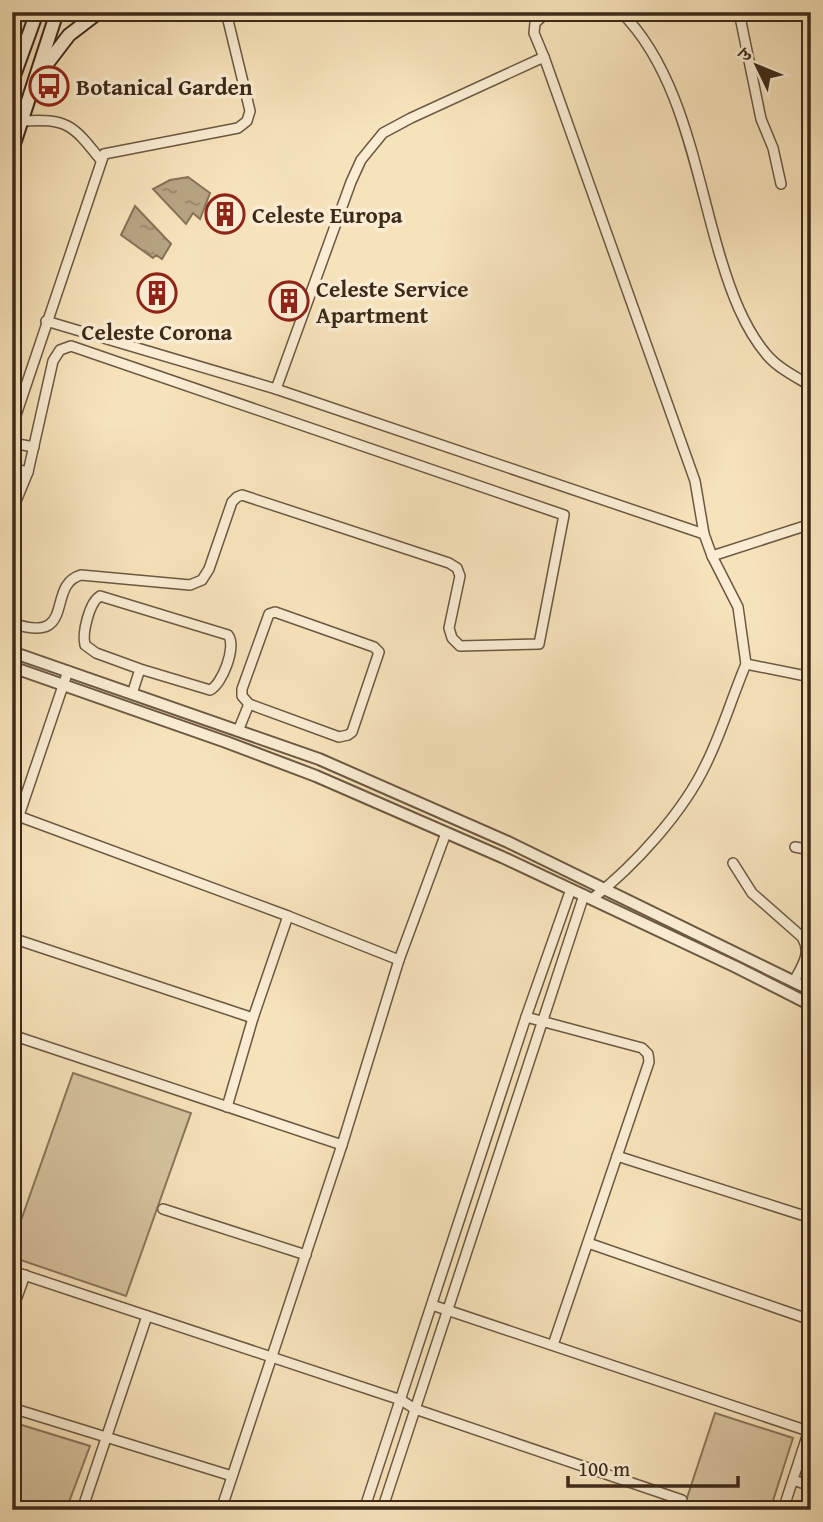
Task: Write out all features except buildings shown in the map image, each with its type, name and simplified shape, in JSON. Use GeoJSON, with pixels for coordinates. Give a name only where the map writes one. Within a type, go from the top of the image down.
{"type":"FeatureCollection","features":[{"type":"Feature","properties":{"kind":"main road"},"geometry":{"type":"LineString","coordinates":[[12,81],[37,12]]}},
{"type":"Feature","properties":{"kind":"main road"},"geometry":{"type":"LineString","coordinates":[[12,150],[57,12]]}},
{"type":"Feature","properties":{"kind":"main road"},"geometry":{"type":"LineString","coordinates":[[34,84],[69,35],[99,12]]}},
{"type":"Feature","properties":{"kind":"street"},"geometry":{"type":"LineString","coordinates":[[12,427],[100,159],[109,151],[238,128],[247,121],[250,111],[226,12]]}},
{"type":"Feature","properties":{"kind":"street"},"geometry":{"type":"LineString","coordinates":[[382,1510],[542,1022],[588,897],[604,890],[649,844],[687,799],[706,764],[747,664],[738,607],[704,534],[695,481],[534,33],[535,23],[547,12]]}},
{"type":"Feature","properties":{"kind":"street"},"geometry":{"type":"LineString","coordinates":[[621,12],[654,54],[678,111],[730,290],[768,357],[811,386]]}},
{"type":"Feature","properties":{"kind":"street"},"geometry":{"type":"LineString","coordinates":[[739,12],[761,119],[774,148],[781,184]]}},
{"type":"Feature","properties":{"kind":"street"},"geometry":{"type":"LineString","coordinates":[[276,389],[361,160],[383,133],[544,57]]}},
{"type":"Feature","properties":{"kind":"street"},"geometry":{"type":"LineString","coordinates":[[22,121],[48,119],[66,124],[81,135],[100,159]]}},
{"type":"Feature","properties":{"kind":"street"},"geometry":{"type":"LineString","coordinates":[[46,321],[276,389],[704,534]]}},
{"type":"Feature","properties":{"kind":"street"},"geometry":{"type":"LineString","coordinates":[[12,511],[28,472],[53,361],[60,350],[72,346],[564,515],[538,644],[460,646],[452,638],[449,628],[460,576],[457,568],[449,563],[242,495],[232,502],[209,569],[202,580],[190,585],[81,575],[74,577],[68,584],[53,620],[46,628],[38,630],[12,623]]}},
{"type":"Feature","properties":{"kind":"street"},"geometry":{"type":"LineString","coordinates":[[12,443],[34,447]]}},
{"type":"Feature","properties":{"kind":"street"},"geometry":{"type":"LineString","coordinates":[[12,468],[28,472]]}},
{"type":"Feature","properties":{"kind":"street"},"geometry":{"type":"LineString","coordinates":[[712,556],[811,524]]}},
{"type":"Feature","properties":{"kind":"street"},"geometry":{"type":"LineString","coordinates":[[100,596],[228,635],[232,639],[232,647],[220,682],[209,690],[140,669],[96,653],[85,645],[83,639],[93,605],[100,596]]}},
{"type":"Feature","properties":{"kind":"street"},"geometry":{"type":"LineString","coordinates":[[270,612],[374,647],[379,652],[352,732],[348,736],[339,737],[249,704],[242,696],[242,689],[270,612]]}},
{"type":"Feature","properties":{"kind":"street"},"geometry":{"type":"LineString","coordinates":[[12,652],[319,760],[508,842],[811,990]]}},
{"type":"Feature","properties":{"kind":"street"},"geometry":{"type":"LineString","coordinates":[[747,664],[811,677]]}},
{"type":"Feature","properties":{"kind":"street"},"geometry":{"type":"LineString","coordinates":[[12,667],[303,771],[571,889],[811,1005]]}},
{"type":"Feature","properties":{"kind":"street"},"geometry":{"type":"LineString","coordinates":[[132,694],[140,669]]}},
{"type":"Feature","properties":{"kind":"street"},"geometry":{"type":"LineString","coordinates":[[12,836],[68,671]]}},
{"type":"Feature","properties":{"kind":"street"},"geometry":{"type":"LineString","coordinates":[[238,731],[249,704]]}},
{"type":"Feature","properties":{"kind":"street"},"geometry":{"type":"LineString","coordinates":[[18,816],[399,960]]}},
{"type":"Feature","properties":{"kind":"street"},"geometry":{"type":"LineString","coordinates":[[220,1510],[342,1145],[399,960],[446,833]]}},
{"type":"Feature","properties":{"kind":"street"},"geometry":{"type":"LineString","coordinates":[[794,847],[811,850]]}},
{"type":"Feature","properties":{"kind":"street"},"geometry":{"type":"LineString","coordinates":[[733,863],[752,893],[802,937],[807,946],[806,955],[794,981]]}},
{"type":"Feature","properties":{"kind":"street"},"geometry":{"type":"LineString","coordinates":[[368,1509],[526,1017],[571,889]]}},
{"type":"Feature","properties":{"kind":"street"},"geometry":{"type":"LineString","coordinates":[[228,1107],[253,1018],[288,916]]}},
{"type":"Feature","properties":{"kind":"street"},"geometry":{"type":"LineString","coordinates":[[12,938],[253,1018]]}},
{"type":"Feature","properties":{"kind":"street"},"geometry":{"type":"LineString","coordinates":[[526,1017],[642,1048],[648,1054],[649,1062],[553,1345]]}},
{"type":"Feature","properties":{"kind":"street"},"geometry":{"type":"LineString","coordinates":[[12,1035],[342,1145]]}},
{"type":"Feature","properties":{"kind":"street"},"geometry":{"type":"LineString","coordinates":[[617,1156],[811,1218]]}},
{"type":"Feature","properties":{"kind":"street"},"geometry":{"type":"LineString","coordinates":[[163,1209],[306,1255]]}},
{"type":"Feature","properties":{"kind":"street"},"geometry":{"type":"LineString","coordinates":[[588,1243],[811,1320]]}},
{"type":"Feature","properties":{"kind":"street"},"geometry":{"type":"LineString","coordinates":[[12,1271],[401,1400],[415,1409],[682,1500]]}},
{"type":"Feature","properties":{"kind":"street"},"geometry":{"type":"LineString","coordinates":[[12,1311],[24,1275]]}},
{"type":"Feature","properties":{"kind":"street"},"geometry":{"type":"LineString","coordinates":[[432,1305],[810,1427],[783,1510]]}},
{"type":"Feature","properties":{"kind":"street"},"geometry":{"type":"LineString","coordinates":[[82,1510],[147,1316]]}},
{"type":"Feature","properties":{"kind":"street"},"geometry":{"type":"LineString","coordinates":[[12,1408],[232,1476]]}},
{"type":"Feature","properties":{"kind":"street"},"geometry":{"type":"LineString","coordinates":[[793,1480],[811,1486]]}},
{"type":"Feature","properties":{"kind":"shaded area"},"geometry":{"type":"Polygon","coordinates":[[[73,1073],[191,1113],[126,1296],[12,1257],[12,1246],[73,1073]]]}},
{"type":"Feature","properties":{"kind":"shaded area"},"geometry":{"type":"Polygon","coordinates":[[[715,1413],[793,1438],[770,1510],[683,1510],[715,1413]]]}},
{"type":"Feature","properties":{"kind":"shaded area"},"geometry":{"type":"Polygon","coordinates":[[[12,1422],[90,1446],[66,1510],[12,1510],[12,1422]]]}},
{"type":"Feature","properties":{"kind":"water"},"geometry":{"type":"Polygon","coordinates":[[[188,177],[210,193],[200,219],[193,213],[186,224],[153,189],[170,180],[188,177]]]}},
{"type":"Feature","properties":{"kind":"water"},"geometry":{"type":"Polygon","coordinates":[[[135,206],[171,244],[162,259],[156,255],[153,258],[121,235],[135,206]]]}},
{"type":"Feature","properties":{"kind":"place","name":"Botanical Garden"},"geometry":{"type":"Point","coordinates":[49,86]}},
{"type":"Feature","properties":{"kind":"place","name":"Celeste Europa"},"geometry":{"type":"Point","coordinates":[225,214]}},
{"type":"Feature","properties":{"kind":"place","name":"Celeste Corona"},"geometry":{"type":"Point","coordinates":[157,293]}},
{"type":"Feature","properties":{"kind":"place","name":"Celeste Service Apartment"},"geometry":{"type":"Point","coordinates":[289,301]}}]}
